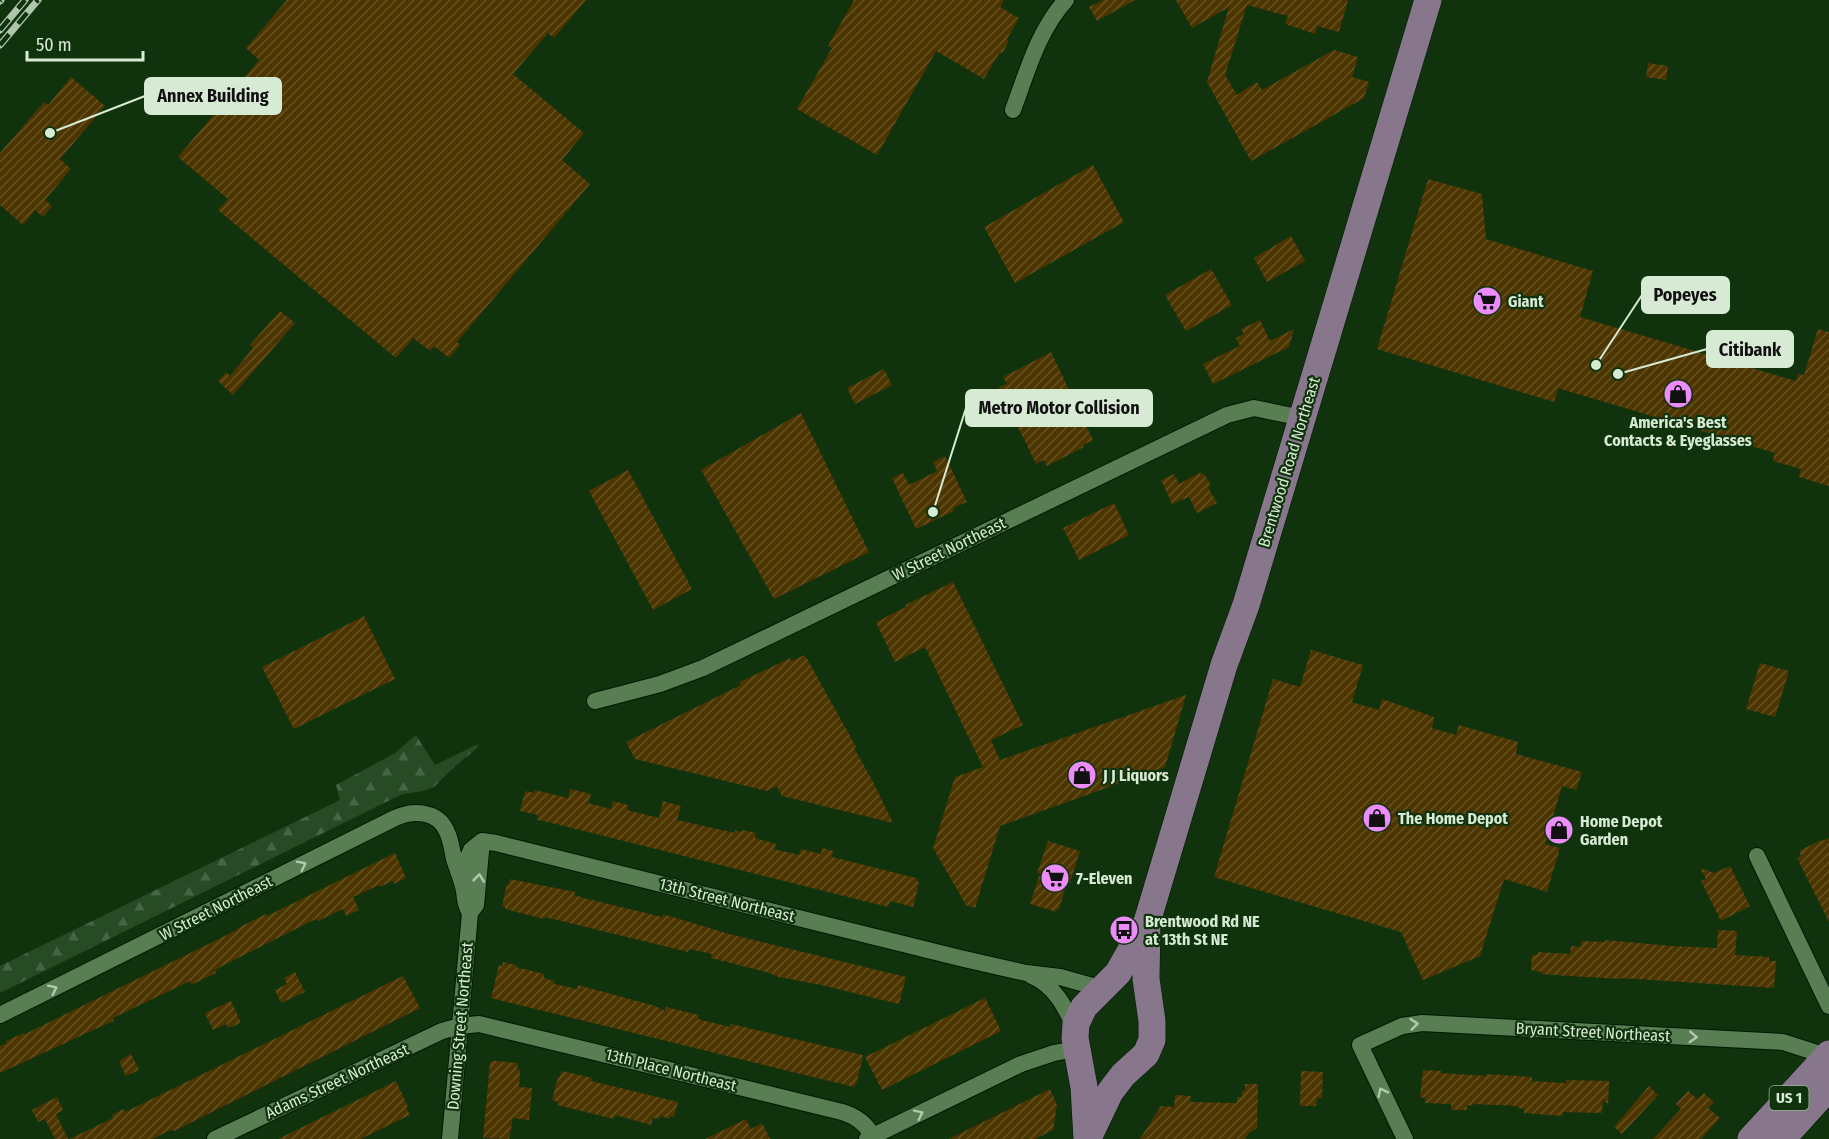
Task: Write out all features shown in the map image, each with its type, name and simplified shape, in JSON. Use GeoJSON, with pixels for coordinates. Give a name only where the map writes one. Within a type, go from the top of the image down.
{"type":"FeatureCollection","features":[{"type":"Feature","properties":{"kind":"main road","name":"Brentwood Road Northeast"},"geometry":{"type":"LineString","coordinates":[[1104,987],[1122,966],[1147,922],[1224,665],[1246,604],[1428,0]]}},
{"type":"Feature","properties":{"kind":"main road","name":"Brentwood Road Northeast"},"geometry":{"type":"LineString","coordinates":[[1147,922],[1148,998]]}},
{"type":"Feature","properties":{"kind":"main road"},"geometry":{"type":"LineString","coordinates":[[1104,987],[1131,989],[1148,998],[1152,1040],[1146,1054],[1123,1075],[1104,1102],[1088,1139],[1084,1087],[1077,1049],[1079,1016],[1084,1007],[1104,987]]}},
{"type":"Feature","properties":{"kind":"main road"},"geometry":{"type":"LineString","coordinates":[[1077,1049],[1106,1076],[1123,1075]]}},
{"type":"Feature","properties":{"kind":"main road","name":"US 1"},"geometry":{"type":"LineString","coordinates":[[1751,1139],[1828,1056]]}},
{"type":"Feature","properties":{"kind":"main road","name":"US 1"},"geometry":{"type":"LineString","coordinates":[[1782,1139],[1829,1088]]}},
{"type":"Feature","properties":{"kind":"street"},"geometry":{"type":"LineString","coordinates":[[1013,110],[1044,31],[1051,18],[1066,0]]}},
{"type":"Feature","properties":{"kind":"street","name":"W Street Northeast"},"geometry":{"type":"LineString","coordinates":[[595,701],[660,684],[703,668],[1227,415],[1254,408],[1302,418]]}},
{"type":"Feature","properties":{"kind":"street","name":"W Street Northeast"},"geometry":{"type":"LineString","coordinates":[[0,1015],[394,818],[412,813],[433,817]]}},
{"type":"Feature","properties":{"kind":"street","name":"Downing Street Northeast"},"geometry":{"type":"LineString","coordinates":[[433,817],[447,830],[464,890],[464,903],[470,913]]}},
{"type":"Feature","properties":{"kind":"street"},"geometry":{"type":"LineString","coordinates":[[464,890],[466,860],[471,850],[482,841]]}},
{"type":"Feature","properties":{"kind":"street","name":"Downing Street Northeast"},"geometry":{"type":"LineString","coordinates":[[450,1139],[470,913],[476,905],[482,841]]}},
{"type":"Feature","properties":{"kind":"street","name":"13th Street Northeast"},"geometry":{"type":"LineString","coordinates":[[482,841],[500,843],[1026,973],[1060,977],[1104,987]]}},
{"type":"Feature","properties":{"kind":"street"},"geometry":{"type":"LineString","coordinates":[[1757,856],[1829,1006]]}},
{"type":"Feature","properties":{"kind":"street","name":"13th Street Northeast"},"geometry":{"type":"LineString","coordinates":[[1026,973],[1052,989],[1061,1002],[1077,1049]]}},
{"type":"Feature","properties":{"kind":"street","name":"Bryant Street Northeast"},"geometry":{"type":"LineString","coordinates":[[1405,1139],[1360,1045],[1402,1026],[1422,1023],[1783,1042],[1828,1056]]}},
{"type":"Feature","properties":{"kind":"street","name":"13th Place Northeast"},"geometry":{"type":"LineString","coordinates":[[460,1026],[479,1024],[842,1112],[862,1122],[870,1137]]}},
{"type":"Feature","properties":{"kind":"street","name":"Adams Street Northeast"},"geometry":{"type":"LineString","coordinates":[[215,1139],[442,1031],[460,1026]]}},
{"type":"Feature","properties":{"kind":"street"},"geometry":{"type":"LineString","coordinates":[[870,1137],[1021,1064],[1054,1053],[1077,1049]]}},
{"type":"Feature","properties":{"kind":"green space"},"geometry":{"type":"Polygon","coordinates":[[[416,735],[435,765],[478,744],[477,748],[434,787],[403,794],[390,800],[0,993],[0,966],[340,800],[336,785],[395,753],[416,735]]]}},
{"type":"Feature","properties":{"kind":"building"},"geometry":{"type":"Polygon","coordinates":[[[287,0],[586,0],[554,38],[548,33],[513,74],[584,133],[562,160],[590,184],[457,342],[460,345],[449,358],[434,346],[430,351],[413,338],[396,358],[218,210],[228,199],[178,157],[259,60],[246,48],[287,0]]]}},
{"type":"Feature","properties":{"kind":"building"},"geometry":{"type":"Polygon","coordinates":[[[854,0],[1004,0],[1000,7],[1019,18],[1007,39],[1009,41],[1002,54],[1000,52],[984,79],[936,51],[877,155],[797,109],[832,48],[828,46],[854,0]]]}},
{"type":"Feature","properties":{"kind":"building"},"geometry":{"type":"Polygon","coordinates":[[[1103,0],[1135,0],[1097,21],[1089,7],[1103,0]]]}},
{"type":"Feature","properties":{"kind":"building"},"geometry":{"type":"Polygon","coordinates":[[[1176,0],[1348,0],[1339,32],[1317,26],[1315,34],[1285,24],[1288,16],[1247,5],[1225,75],[1237,95],[1257,82],[1262,90],[1334,50],[1358,57],[1352,77],[1369,82],[1364,98],[1251,161],[1207,82],[1229,7],[1192,28],[1176,0]]]}},
{"type":"Feature","properties":{"kind":"building"},"geometry":{"type":"Polygon","coordinates":[[[1648,63],[1668,66],[1666,80],[1646,77],[1648,63]]]}},
{"type":"Feature","properties":{"kind":"building"},"geometry":{"type":"Polygon","coordinates":[[[71,77],[105,106],[60,159],[71,169],[45,200],[52,206],[43,217],[35,210],[23,225],[0,205],[0,153],[44,102],[48,105],[71,77]]]}},
{"type":"Feature","properties":{"kind":"building"},"geometry":{"type":"Polygon","coordinates":[[[1093,165],[1124,222],[1015,283],[984,227],[1093,165]]]}},
{"type":"Feature","properties":{"kind":"building"},"geometry":{"type":"Polygon","coordinates":[[[1428,179],[1482,194],[1486,239],[1593,271],[1580,317],[1796,381],[1798,374],[1804,375],[1818,329],[1829,332],[1829,486],[1799,477],[1801,469],[1773,461],[1775,453],[1558,388],[1554,402],[1377,349],[1428,179]]]}},
{"type":"Feature","properties":{"kind":"building"},"geometry":{"type":"Polygon","coordinates":[[[1291,236],[1305,261],[1267,282],[1254,258],[1291,236]]]}},
{"type":"Feature","properties":{"kind":"building"},"geometry":{"type":"Polygon","coordinates":[[[1211,269],[1232,305],[1186,331],[1165,295],[1211,269]]]}},
{"type":"Feature","properties":{"kind":"building"},"geometry":{"type":"Polygon","coordinates":[[[280,311],[295,323],[233,395],[218,381],[226,372],[230,376],[253,348],[250,345],[280,311]]]}},
{"type":"Feature","properties":{"kind":"building"},"geometry":{"type":"Polygon","coordinates":[[[1260,320],[1270,341],[1294,329],[1289,347],[1213,384],[1203,364],[1240,346],[1236,338],[1244,334],[1241,329],[1260,320]]]}},
{"type":"Feature","properties":{"kind":"building"},"geometry":{"type":"Polygon","coordinates":[[[1051,352],[1093,440],[1047,466],[1044,460],[1036,464],[999,387],[1007,384],[1003,377],[1051,352]]]}},
{"type":"Feature","properties":{"kind":"building"},"geometry":{"type":"Polygon","coordinates":[[[884,369],[892,385],[855,404],[847,388],[884,369]]]}},
{"type":"Feature","properties":{"kind":"building"},"geometry":{"type":"Polygon","coordinates":[[[801,413],[869,552],[774,599],[701,470],[801,413]]]}},
{"type":"Feature","properties":{"kind":"building"},"geometry":{"type":"Polygon","coordinates":[[[945,456],[967,502],[953,508],[954,511],[916,529],[892,478],[903,473],[909,485],[937,471],[933,462],[945,456]]]}},
{"type":"Feature","properties":{"kind":"building"},"geometry":{"type":"Polygon","coordinates":[[[628,470],[692,589],[653,610],[589,491],[628,470]]]}},
{"type":"Feature","properties":{"kind":"building"},"geometry":{"type":"Polygon","coordinates":[[[1199,473],[1205,475],[1211,486],[1208,487],[1217,503],[1197,513],[1189,497],[1172,504],[1161,480],[1174,474],[1179,484],[1199,473]]]}},
{"type":"Feature","properties":{"kind":"building"},"geometry":{"type":"Polygon","coordinates":[[[1114,503],[1129,535],[1079,560],[1063,528],[1114,503]]]}},
{"type":"Feature","properties":{"kind":"building"},"geometry":{"type":"Polygon","coordinates":[[[953,582],[1023,725],[991,740],[1000,760],[1186,695],[1165,767],[1000,826],[975,908],[966,905],[933,848],[955,777],[983,767],[925,647],[895,662],[876,622],[953,582]]]}},
{"type":"Feature","properties":{"kind":"building"},"geometry":{"type":"Polygon","coordinates":[[[364,616],[395,679],[294,729],[262,667],[364,616]]]}},
{"type":"Feature","properties":{"kind":"building","name":"The Home Depot"},"geometry":{"type":"Polygon","coordinates":[[[1311,650],[1363,665],[1352,702],[1379,710],[1382,699],[1434,717],[1432,728],[1456,735],[1459,725],[1518,742],[1516,754],[1582,772],[1576,790],[1562,786],[1545,844],[1560,848],[1547,892],[1504,879],[1480,956],[1423,980],[1401,932],[1214,877],[1273,679],[1300,687],[1311,650]]]}},
{"type":"Feature","properties":{"kind":"building"},"geometry":{"type":"Polygon","coordinates":[[[805,655],[856,747],[854,748],[893,823],[782,796],[777,786],[767,791],[635,759],[626,742],[741,685],[740,682],[790,658],[791,661],[805,655]]]}},
{"type":"Feature","properties":{"kind":"building"},"geometry":{"type":"Polygon","coordinates":[[[1760,663],[1789,671],[1775,717],[1746,709],[1760,663]]]}},
{"type":"Feature","properties":{"kind":"building"},"geometry":{"type":"Polygon","coordinates":[[[570,789],[591,794],[588,803],[611,809],[613,801],[628,805],[627,810],[659,818],[663,801],[681,806],[677,820],[735,833],[735,830],[741,832],[742,830],[756,833],[755,838],[776,844],[774,849],[799,855],[801,849],[821,854],[822,848],[833,851],[832,857],[916,878],[919,883],[913,907],[890,901],[888,907],[537,820],[538,815],[520,811],[525,791],[534,793],[535,790],[568,798],[570,789]]]}},
{"type":"Feature","properties":{"kind":"building"},"geometry":{"type":"Polygon","coordinates":[[[1829,838],[1829,922],[1797,858],[1801,856],[1799,851],[1829,838]]]}},
{"type":"Feature","properties":{"kind":"building","name":"7-Eleven"},"geometry":{"type":"Polygon","coordinates":[[[1048,841],[1080,851],[1070,883],[1067,883],[1056,912],[1030,904],[1048,841]]]}},
{"type":"Feature","properties":{"kind":"building"},"geometry":{"type":"Polygon","coordinates":[[[395,853],[406,878],[394,884],[393,881],[380,887],[379,885],[353,897],[359,910],[346,916],[343,909],[318,921],[316,919],[226,964],[215,970],[216,973],[191,985],[190,981],[113,1018],[114,1021],[0,1073],[0,1046],[7,1043],[6,1041],[25,1034],[266,914],[267,916],[395,853]]]}},
{"type":"Feature","properties":{"kind":"building"},"geometry":{"type":"Polygon","coordinates":[[[1730,866],[1750,906],[1721,921],[1701,881],[1706,879],[1700,868],[1714,873],[1730,866]]]}},
{"type":"Feature","properties":{"kind":"building"},"geometry":{"type":"Polygon","coordinates":[[[510,879],[575,892],[574,895],[584,898],[662,917],[663,914],[729,934],[906,977],[899,1004],[779,977],[711,958],[712,954],[689,949],[688,952],[505,909],[502,906],[510,879]]]}},
{"type":"Feature","properties":{"kind":"building"},"geometry":{"type":"Polygon","coordinates":[[[1718,930],[1737,931],[1735,955],[1769,957],[1769,961],[1776,961],[1774,988],[1542,974],[1542,972],[1531,970],[1532,955],[1537,955],[1538,952],[1570,954],[1571,946],[1581,947],[1582,941],[1605,942],[1605,940],[1717,948],[1718,930]]]}},
{"type":"Feature","properties":{"kind":"building"},"geometry":{"type":"Polygon","coordinates":[[[503,962],[544,974],[544,978],[554,981],[554,984],[577,989],[578,985],[655,1006],[665,1011],[666,1007],[699,1015],[698,1019],[730,1027],[731,1024],[863,1055],[857,1082],[854,1087],[491,998],[499,965],[502,966],[503,962]]]}},
{"type":"Feature","properties":{"kind":"building"},"geometry":{"type":"Polygon","coordinates":[[[295,972],[305,992],[281,1003],[275,990],[287,984],[284,978],[295,972]]]}},
{"type":"Feature","properties":{"kind":"building"},"geometry":{"type":"Polygon","coordinates":[[[403,976],[420,1008],[174,1131],[171,1130],[152,1139],[69,1139],[113,1118],[112,1115],[123,1109],[125,1112],[403,976]]]}},
{"type":"Feature","properties":{"kind":"building"},"geometry":{"type":"Polygon","coordinates":[[[985,998],[1001,1031],[882,1090],[865,1057],[985,998]]]}},
{"type":"Feature","properties":{"kind":"building"},"geometry":{"type":"Polygon","coordinates":[[[231,1001],[241,1023],[228,1028],[226,1024],[213,1030],[205,1013],[231,1001]]]}},
{"type":"Feature","properties":{"kind":"building"},"geometry":{"type":"Polygon","coordinates":[[[131,1054],[139,1070],[126,1076],[119,1061],[131,1054]]]}},
{"type":"Feature","properties":{"kind":"building"},"geometry":{"type":"Polygon","coordinates":[[[490,1062],[518,1063],[519,1087],[532,1088],[529,1120],[513,1118],[509,1139],[483,1138],[490,1062]]]}},
{"type":"Feature","properties":{"kind":"building"},"geometry":{"type":"Polygon","coordinates":[[[1423,1070],[1486,1076],[1486,1074],[1532,1077],[1532,1081],[1566,1083],[1566,1080],[1609,1081],[1608,1104],[1603,1100],[1602,1113],[1563,1112],[1563,1116],[1524,1113],[1524,1109],[1518,1106],[1472,1104],[1472,1106],[1467,1105],[1467,1110],[1451,1110],[1451,1104],[1425,1103],[1425,1098],[1420,1097],[1423,1070]]]}},
{"type":"Feature","properties":{"kind":"building"},"geometry":{"type":"Polygon","coordinates":[[[562,1071],[592,1078],[591,1081],[678,1102],[674,1117],[670,1116],[670,1119],[660,1116],[659,1119],[653,1118],[651,1125],[615,1115],[614,1119],[557,1105],[558,1102],[552,1100],[558,1077],[562,1071]]]}},
{"type":"Feature","properties":{"kind":"building"},"geometry":{"type":"Polygon","coordinates":[[[1301,1071],[1323,1072],[1322,1098],[1317,1098],[1316,1106],[1300,1106],[1301,1071]]]}},
{"type":"Feature","properties":{"kind":"building"},"geometry":{"type":"Polygon","coordinates":[[[396,1081],[410,1115],[361,1139],[278,1139],[396,1081]]]}},
{"type":"Feature","properties":{"kind":"building"},"geometry":{"type":"Polygon","coordinates":[[[1245,1084],[1258,1084],[1257,1128],[1245,1139],[1140,1139],[1161,1106],[1174,1107],[1175,1095],[1191,1096],[1190,1102],[1237,1103],[1237,1097],[1242,1097],[1242,1091],[1245,1091],[1245,1084]]]}},
{"type":"Feature","properties":{"kind":"building"},"geometry":{"type":"Polygon","coordinates":[[[1649,1086],[1658,1095],[1622,1134],[1614,1127],[1649,1086]]]}},
{"type":"Feature","properties":{"kind":"building"},"geometry":{"type":"Polygon","coordinates":[[[1050,1089],[1057,1105],[1053,1130],[1035,1139],[949,1139],[1050,1089]]]}},
{"type":"Feature","properties":{"kind":"building"},"geometry":{"type":"Polygon","coordinates":[[[1688,1091],[1697,1099],[1704,1093],[1714,1102],[1708,1108],[1720,1118],[1701,1139],[1653,1139],[1681,1109],[1676,1104],[1688,1091]]]}},
{"type":"Feature","properties":{"kind":"building"},"geometry":{"type":"Polygon","coordinates":[[[57,1097],[63,1110],[56,1114],[68,1139],[55,1139],[45,1119],[38,1122],[32,1110],[57,1097]]]}},
{"type":"Feature","properties":{"kind":"building"},"geometry":{"type":"Polygon","coordinates":[[[746,1119],[751,1129],[762,1123],[770,1139],[705,1139],[746,1119]]]}},
{"type":"Feature","properties":{"kind":"railway"},"geometry":{"type":"LineString","coordinates":[[0,30],[25,0]]}},
{"type":"Feature","properties":{"kind":"railway"},"geometry":{"type":"LineString","coordinates":[[0,45],[38,0]]}},
{"type":"Feature","properties":{"kind":"place","name":"Annex Building"},"geometry":{"type":"Point","coordinates":[50,133]}},
{"type":"Feature","properties":{"kind":"place","name":"Giant"},"geometry":{"type":"Point","coordinates":[1487,301]}},
{"type":"Feature","properties":{"kind":"place","name":"Popeyes"},"geometry":{"type":"Point","coordinates":[1596,365]}},
{"type":"Feature","properties":{"kind":"place","name":"Citibank"},"geometry":{"type":"Point","coordinates":[1618,374]}},
{"type":"Feature","properties":{"kind":"place","name":"America's Best Contacts & Eyeglasses"},"geometry":{"type":"Point","coordinates":[1678,394]}},
{"type":"Feature","properties":{"kind":"place","name":"Metro Motor Collision"},"geometry":{"type":"Point","coordinates":[933,512]}},
{"type":"Feature","properties":{"kind":"place","name":"J J Liquors"},"geometry":{"type":"Point","coordinates":[1082,775]}},
{"type":"Feature","properties":{"kind":"place","name":"The Home Depot"},"geometry":{"type":"Point","coordinates":[1377,818]}},
{"type":"Feature","properties":{"kind":"place","name":"Home Depot Garden"},"geometry":{"type":"Point","coordinates":[1559,830]}},
{"type":"Feature","properties":{"kind":"place","name":"7-Eleven"},"geometry":{"type":"Point","coordinates":[1055,878]}},
{"type":"Feature","properties":{"kind":"place","name":"Brentwood Rd NE at 13th St NE"},"geometry":{"type":"Point","coordinates":[1124,930]}}]}
